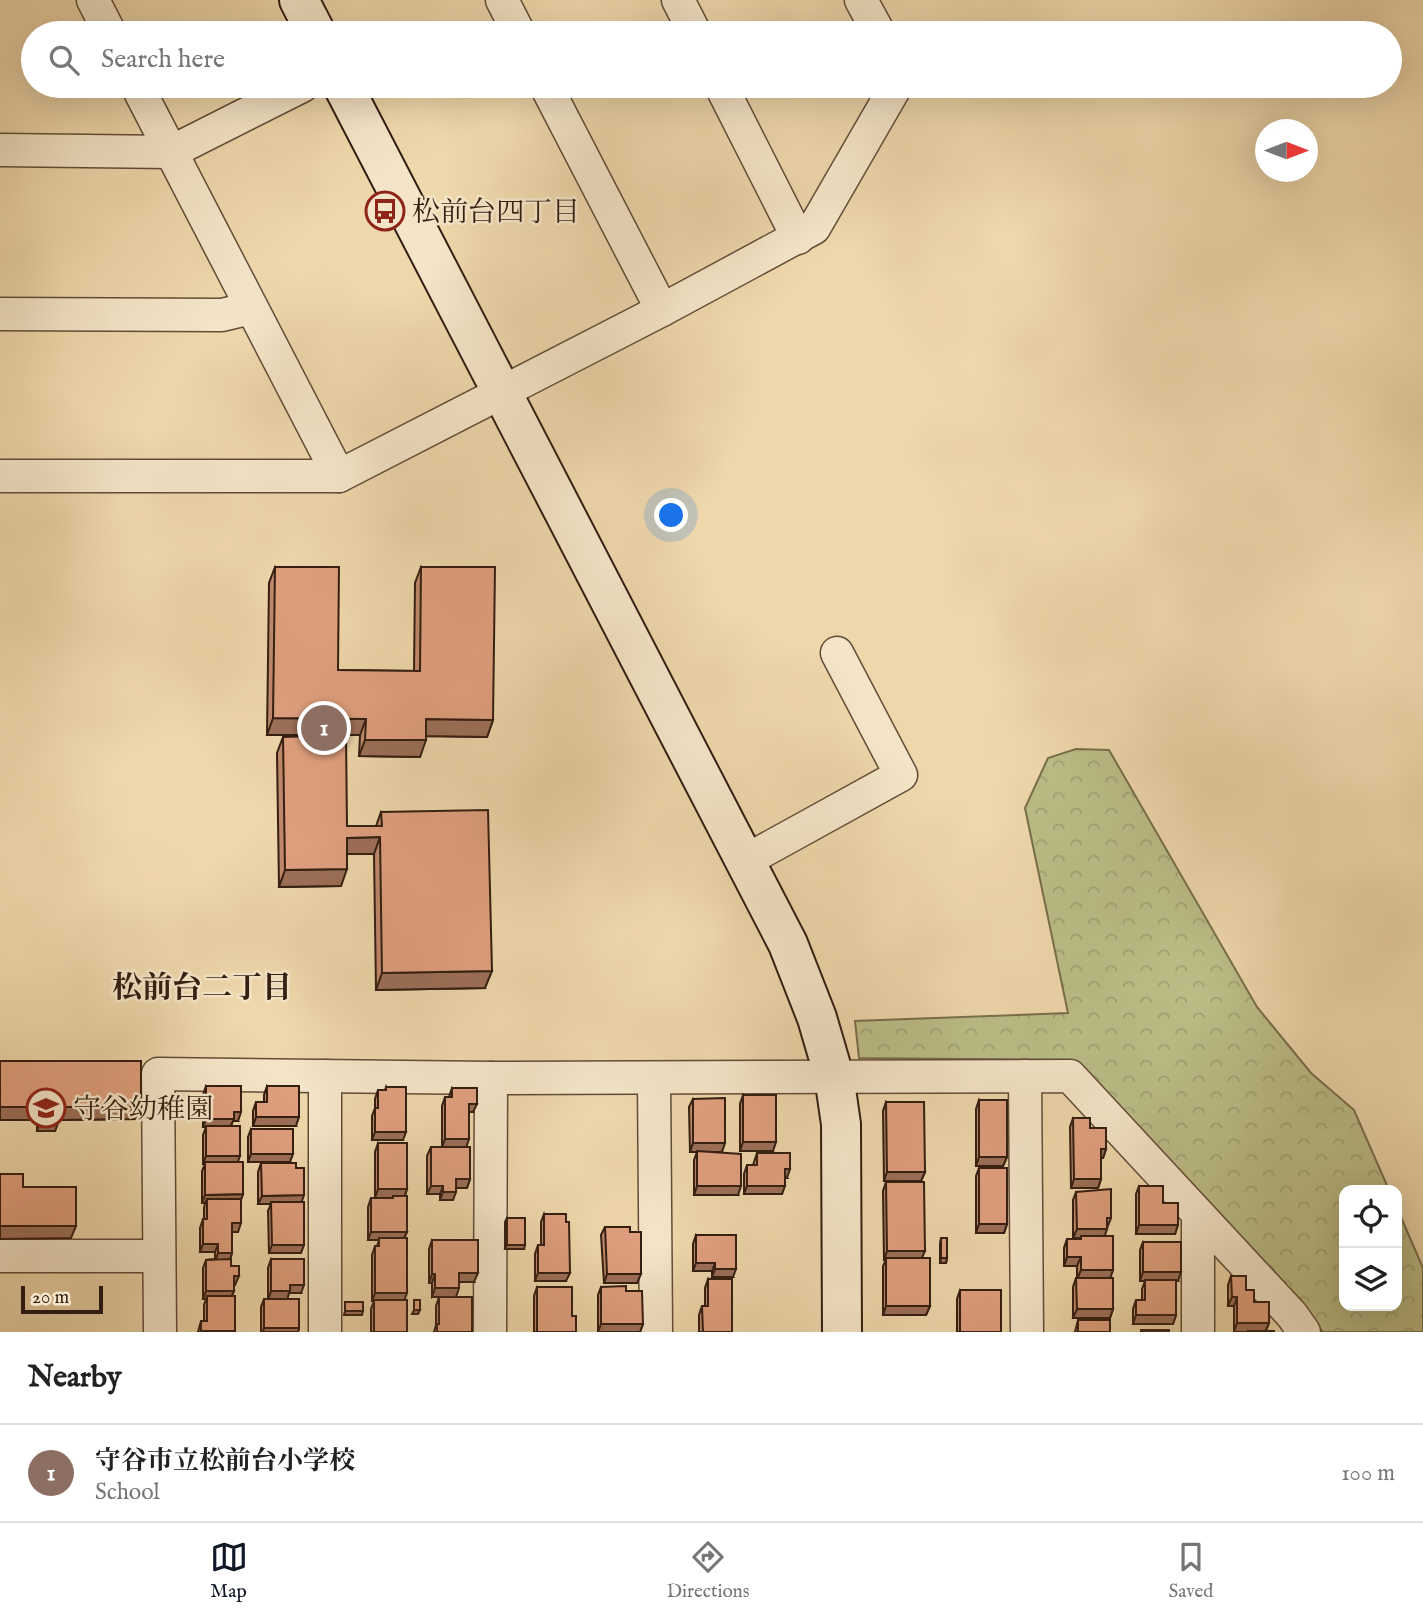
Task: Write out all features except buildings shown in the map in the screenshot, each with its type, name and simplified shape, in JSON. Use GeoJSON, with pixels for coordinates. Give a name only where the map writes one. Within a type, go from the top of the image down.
{"type":"FeatureCollection","features":[{"type":"Feature","properties":{"kind":"street"},"geometry":{"type":"LineString","coordinates":[[93,0],[104,21]]}},
{"type":"Feature","properties":{"kind":"street"},"geometry":{"type":"LineString","coordinates":[[299,0],[310,21]]}},
{"type":"Feature","properties":{"kind":"street"},"geometry":{"type":"LineString","coordinates":[[502,0],[513,21]]}},
{"type":"Feature","properties":{"kind":"street"},"geometry":{"type":"LineString","coordinates":[[678,0],[689,21]]}},
{"type":"Feature","properties":{"kind":"street"},"geometry":{"type":"LineString","coordinates":[[861,0],[872,21]]}},
{"type":"Feature","properties":{"kind":"street"},"geometry":{"type":"LineString","coordinates":[[143,98],[340,476]]}},
{"type":"Feature","properties":{"kind":"street"},"geometry":{"type":"LineString","coordinates":[[0,149],[170,152],[278,98]]}},
{"type":"Feature","properties":{"kind":"street"},"geometry":{"type":"LineString","coordinates":[[349,98],[788,944],[817,1018],[834,1076],[842,1149],[842,1332]]}},
{"type":"Feature","properties":{"kind":"street"},"geometry":{"type":"LineString","coordinates":[[552,98],[662,310]]}},
{"type":"Feature","properties":{"kind":"street"},"geometry":{"type":"LineString","coordinates":[[727,98],[798,238]]}},
{"type":"Feature","properties":{"kind":"street"},"geometry":{"type":"LineString","coordinates":[[0,476],[340,476],[662,310],[814,228],[889,98]]}},
{"type":"Feature","properties":{"kind":"street"},"geometry":{"type":"LineString","coordinates":[[0,314],[222,315],[251,308]]}},
{"type":"Feature","properties":{"kind":"street"},"geometry":{"type":"LineString","coordinates":[[745,861],[901,775],[837,653]]}},
{"type":"Feature","properties":{"kind":"street"},"geometry":{"type":"LineString","coordinates":[[160,1332],[158,1074],[491,1078],[1070,1076],[1292,1315],[1304,1332]]}},
{"type":"Feature","properties":{"kind":"street"},"geometry":{"type":"LineString","coordinates":[[325,1076],[325,1332]]}},
{"type":"Feature","properties":{"kind":"street"},"geometry":{"type":"LineString","coordinates":[[1025,1076],[1027,1332]]}},
{"type":"Feature","properties":{"kind":"street"},"geometry":{"type":"LineString","coordinates":[[490,1332],[491,1078]]}},
{"type":"Feature","properties":{"kind":"street"},"geometry":{"type":"LineString","coordinates":[[654,1078],[656,1332]]}},
{"type":"Feature","properties":{"kind":"street"},"geometry":{"type":"LineString","coordinates":[[1198,1214],[1198,1332]]}},
{"type":"Feature","properties":{"kind":"street"},"geometry":{"type":"LineString","coordinates":[[0,1256],[159,1256]]}},
{"type":"Feature","properties":{"kind":"green space"},"geometry":{"type":"Polygon","coordinates":[[[1076,749],[1109,750],[1257,1007],[1311,1073],[1354,1110],[1387,1185],[1339,1185],[1339,1311],[1402,1311],[1402,1220],[1423,1268],[1423,1332],[1323,1332],[1072,1060],[859,1058],[855,1021],[1068,1013],[1025,808],[1048,758],[1076,749]]]}},
{"type":"Feature","properties":{"kind":"place","name":"松前台四丁目"},"geometry":{"type":"Point","coordinates":[385,211]}},
{"type":"Feature","properties":{"kind":"place","name":"守谷市立松前台小学校"},"geometry":{"type":"Point","coordinates":[324,728]}},
{"type":"Feature","properties":{"kind":"place","name":"守谷幼稚園"},"geometry":{"type":"Point","coordinates":[46,1108]}},
{"type":"Feature","properties":{"kind":"district","name":"松前台二丁目"},"geometry":{"type":"Point","coordinates":[202,987]}}]}
